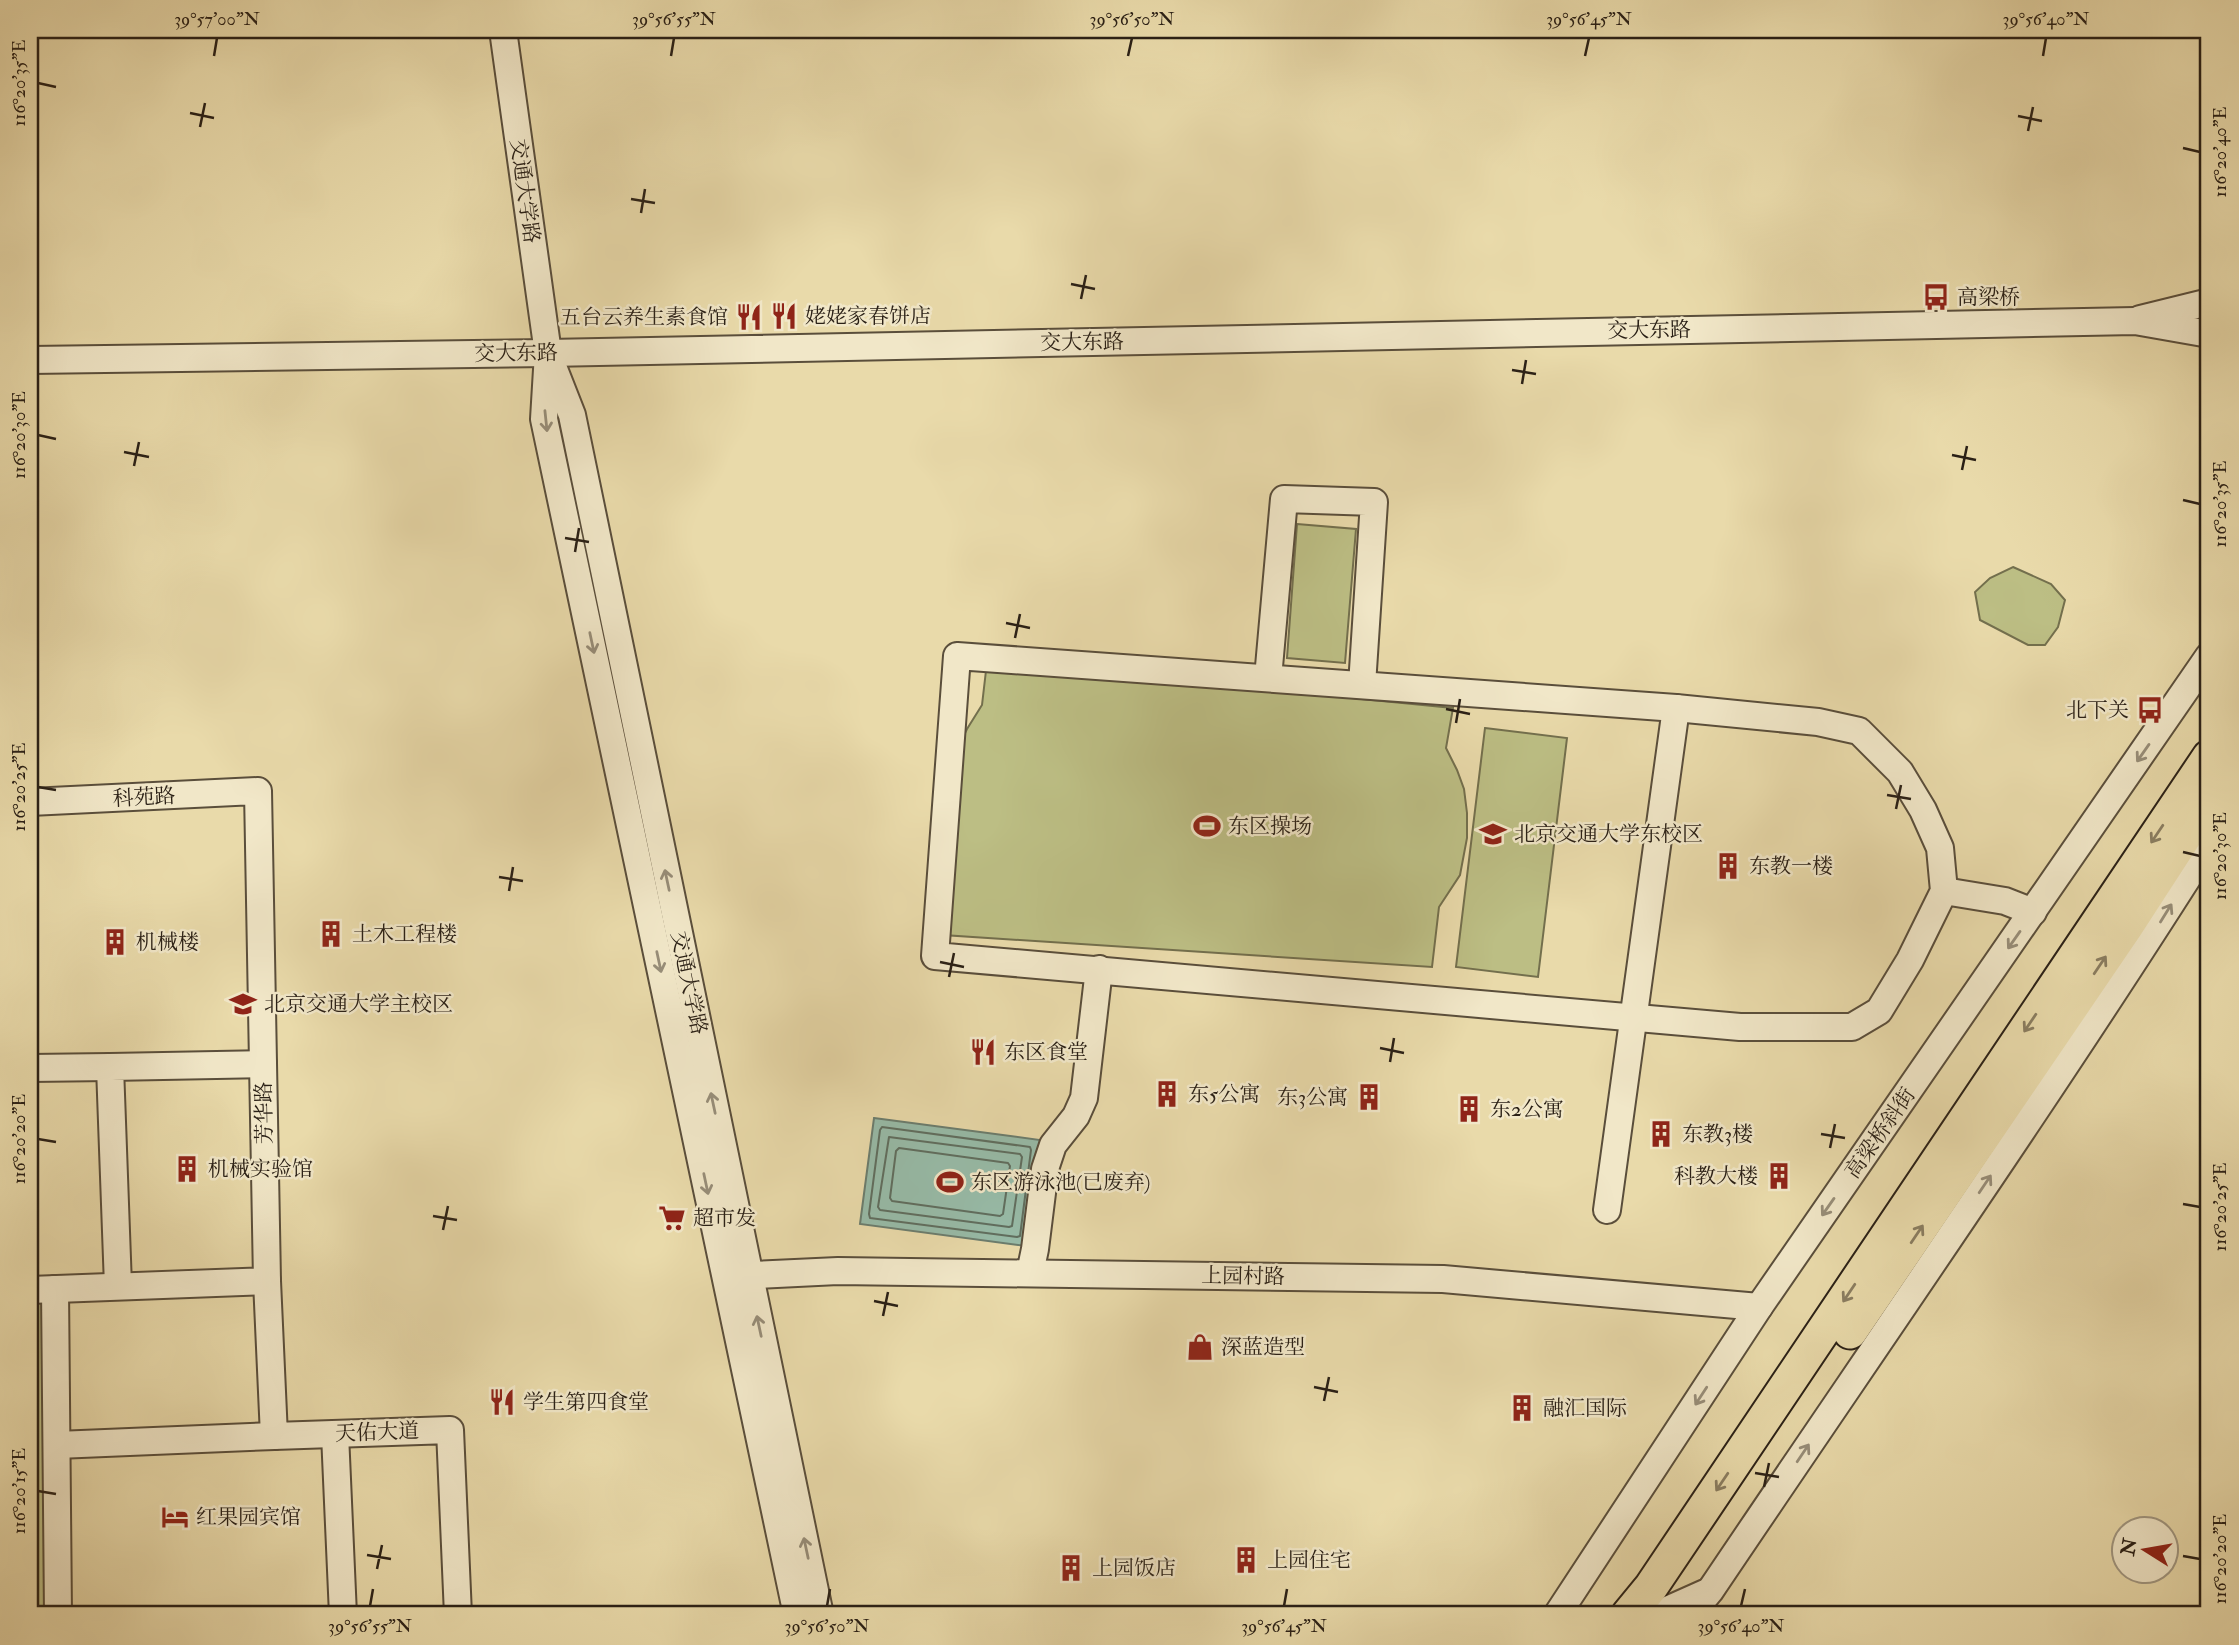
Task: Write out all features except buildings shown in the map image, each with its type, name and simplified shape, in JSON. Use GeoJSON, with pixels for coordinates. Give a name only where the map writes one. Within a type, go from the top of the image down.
{"type":"FeatureCollection","features":[{"type":"Feature","properties":{"kind":"main road"},"geometry":{"type":"LineString","coordinates":[[1628,1615],[1651,1587],[2209,757]]}},
{"type":"Feature","properties":{"kind":"main road"},"geometry":{"type":"LineString","coordinates":[[1658,1615],[2126,927],[2209,799]]}},
{"type":"Feature","properties":{"kind":"street","name":"交通大学路"},"geometry":{"type":"LineString","coordinates":[[503,30],[548,353],[544,419],[737,1275],[820,1615]]}},
{"type":"Feature","properties":{"kind":"street","name":"交大东路"},"geometry":{"type":"LineString","coordinates":[[2135,321],[2209,302]]}},
{"type":"Feature","properties":{"kind":"street","name":"交大东路"},"geometry":{"type":"LineString","coordinates":[[30,360],[548,353],[2135,321],[2209,334]]}},
{"type":"Feature","properties":{"kind":"street"},"geometry":{"type":"LineString","coordinates":[[1268,678],[1284,499],[1374,502],[1363,685]]}},
{"type":"Feature","properties":{"kind":"street"},"geometry":{"type":"LineString","coordinates":[[957,656],[1363,685],[1676,708],[1818,722],[1859,731],[1900,772],[1923,810],[1940,848],[1944,891],[1910,960],[1879,1011],[1852,1027],[1740,1027],[1634,1019],[935,956],[957,656]]}},
{"type":"Feature","properties":{"kind":"street","name":"高梁桥斜街"},"geometry":{"type":"LineString","coordinates":[[1557,1615],[1759,1307],[2209,656]]}},
{"type":"Feature","properties":{"kind":"street"},"geometry":{"type":"LineString","coordinates":[[1608,1210],[1676,708]]}},
{"type":"Feature","properties":{"kind":"street","name":"科苑路"},"geometry":{"type":"LineString","coordinates":[[30,802],[258,791]]}},
{"type":"Feature","properties":{"kind":"street","name":"芳华路"},"geometry":{"type":"LineString","coordinates":[[258,791],[267,1281]]}},
{"type":"Feature","properties":{"kind":"street"},"geometry":{"type":"LineString","coordinates":[[1690,1615],[1710,1591],[2147,942],[2209,844]]}},
{"type":"Feature","properties":{"kind":"street"},"geometry":{"type":"LineString","coordinates":[[1944,891],[2006,901],[2033,912]]}},
{"type":"Feature","properties":{"kind":"street"},"geometry":{"type":"LineString","coordinates":[[1030,1273],[1049,1157],[1053,1145],[1076,1116],[1084,1098],[1099,969]]}},
{"type":"Feature","properties":{"kind":"street"},"geometry":{"type":"LineString","coordinates":[[30,1068],[263,1063]]}},
{"type":"Feature","properties":{"kind":"street"},"geometry":{"type":"LineString","coordinates":[[110,1067],[118,1286]]}},
{"type":"Feature","properties":{"kind":"street","name":"上园村路"},"geometry":{"type":"LineString","coordinates":[[737,1275],[838,1271],[1443,1279],[1759,1307]]}},
{"type":"Feature","properties":{"kind":"street","name":"交通大学路"},"geometry":{"type":"LineString","coordinates":[[737,1275],[797,1615]]}},
{"type":"Feature","properties":{"kind":"street"},"geometry":{"type":"LineString","coordinates":[[58,1615],[57,1445],[42,1289],[267,1281],[274,1436]]}},
{"type":"Feature","properties":{"kind":"street","name":"天佑大道"},"geometry":{"type":"LineString","coordinates":[[57,1445],[450,1430],[458,1615]]}},
{"type":"Feature","properties":{"kind":"street"},"geometry":{"type":"LineString","coordinates":[[335,1434],[344,1615]]}},
{"type":"Feature","properties":{"kind":"street"},"geometry":{"type":"LineString","coordinates":[[1658,1615],[1710,1591]]}},
{"type":"Feature","properties":{"kind":"green space"},"geometry":{"type":"Polygon","coordinates":[[[1297,524],[1356,529],[1345,663],[1287,658],[1297,524]]]}},
{"type":"Feature","properties":{"kind":"green space"},"geometry":{"type":"Polygon","coordinates":[[[2013,567],[2051,584],[2065,600],[2058,627],[2045,645],[2028,645],[1980,620],[1975,592],[1990,578],[2013,567]]]}},
{"type":"Feature","properties":{"kind":"green space","name":"东区操场"},"geometry":{"type":"Polygon","coordinates":[[[987,662],[1453,708],[1446,748],[1464,789],[1467,838],[1460,875],[1439,907],[1432,967],[943,935],[954,755],[982,705],[987,662]]]}},
{"type":"Feature","properties":{"kind":"green space"},"geometry":{"type":"Polygon","coordinates":[[[1485,728],[1567,738],[1538,977],[1456,967],[1485,728]]]}},
{"type":"Feature","properties":{"kind":"green space"},"geometry":{"type":"Polygon","coordinates":[[[30,1297],[55,1298],[58,1615],[30,1615],[30,1297]]]}},
{"type":"Feature","properties":{"kind":"water","name":"东区游泳池(已废弃)"},"geometry":{"type":"Polygon","coordinates":[[[874,1118],[1040,1140],[1026,1246],[860,1224],[874,1118]]]}},
{"type":"Feature","properties":{"kind":"place","name":"高梁桥"},"geometry":{"type":"Point","coordinates":[1936,297]}},
{"type":"Feature","properties":{"kind":"place","name":"姥姥家春饼店"},"geometry":{"type":"Point","coordinates":[784,316]}},
{"type":"Feature","properties":{"kind":"place","name":"五台云养生素食馆"},"geometry":{"type":"Point","coordinates":[749,317]}},
{"type":"Feature","properties":{"kind":"place","name":"北下关"},"geometry":{"type":"Point","coordinates":[2150,710]}},
{"type":"Feature","properties":{"kind":"place","name":"东区操场"},"geometry":{"type":"Point","coordinates":[1207,826]}},
{"type":"Feature","properties":{"kind":"place","name":"北京交通大学东校区"},"geometry":{"type":"Point","coordinates":[1493,834]}},
{"type":"Feature","properties":{"kind":"place","name":"东教一楼"},"geometry":{"type":"Point","coordinates":[1728,866]}},
{"type":"Feature","properties":{"kind":"place","name":"土木工程楼"},"geometry":{"type":"Point","coordinates":[331,934]}},
{"type":"Feature","properties":{"kind":"place","name":"机械楼"},"geometry":{"type":"Point","coordinates":[115,942]}},
{"type":"Feature","properties":{"kind":"place","name":"北京交通大学主校区"},"geometry":{"type":"Point","coordinates":[243,1004]}},
{"type":"Feature","properties":{"kind":"place","name":"东区食堂"},"geometry":{"type":"Point","coordinates":[983,1052]}},
{"type":"Feature","properties":{"kind":"place","name":"东5公寓"},"geometry":{"type":"Point","coordinates":[1167,1094]}},
{"type":"Feature","properties":{"kind":"place","name":"东3公寓"},"geometry":{"type":"Point","coordinates":[1369,1097]}},
{"type":"Feature","properties":{"kind":"place","name":"东2公寓"},"geometry":{"type":"Point","coordinates":[1469,1109]}},
{"type":"Feature","properties":{"kind":"place","name":"东教3楼"},"geometry":{"type":"Point","coordinates":[1661,1134]}},
{"type":"Feature","properties":{"kind":"place","name":"机械实验馆"},"geometry":{"type":"Point","coordinates":[187,1169]}},
{"type":"Feature","properties":{"kind":"place","name":"科教大楼"},"geometry":{"type":"Point","coordinates":[1779,1176]}},
{"type":"Feature","properties":{"kind":"place","name":"东区游泳池(已废弃)"},"geometry":{"type":"Point","coordinates":[950,1182]}},
{"type":"Feature","properties":{"kind":"place","name":"超市发"},"geometry":{"type":"Point","coordinates":[672,1218]}},
{"type":"Feature","properties":{"kind":"place","name":"深蓝造型"},"geometry":{"type":"Point","coordinates":[1200,1347]}},
{"type":"Feature","properties":{"kind":"place","name":"学生第四食堂"},"geometry":{"type":"Point","coordinates":[502,1402]}},
{"type":"Feature","properties":{"kind":"place","name":"融汇国际"},"geometry":{"type":"Point","coordinates":[1522,1408]}},
{"type":"Feature","properties":{"kind":"place","name":"红果园宾馆"},"geometry":{"type":"Point","coordinates":[175,1517]}},
{"type":"Feature","properties":{"kind":"place","name":"上园住宅"},"geometry":{"type":"Point","coordinates":[1246,1560]}},
{"type":"Feature","properties":{"kind":"place","name":"上园饭店"},"geometry":{"type":"Point","coordinates":[1071,1568]}}]}
